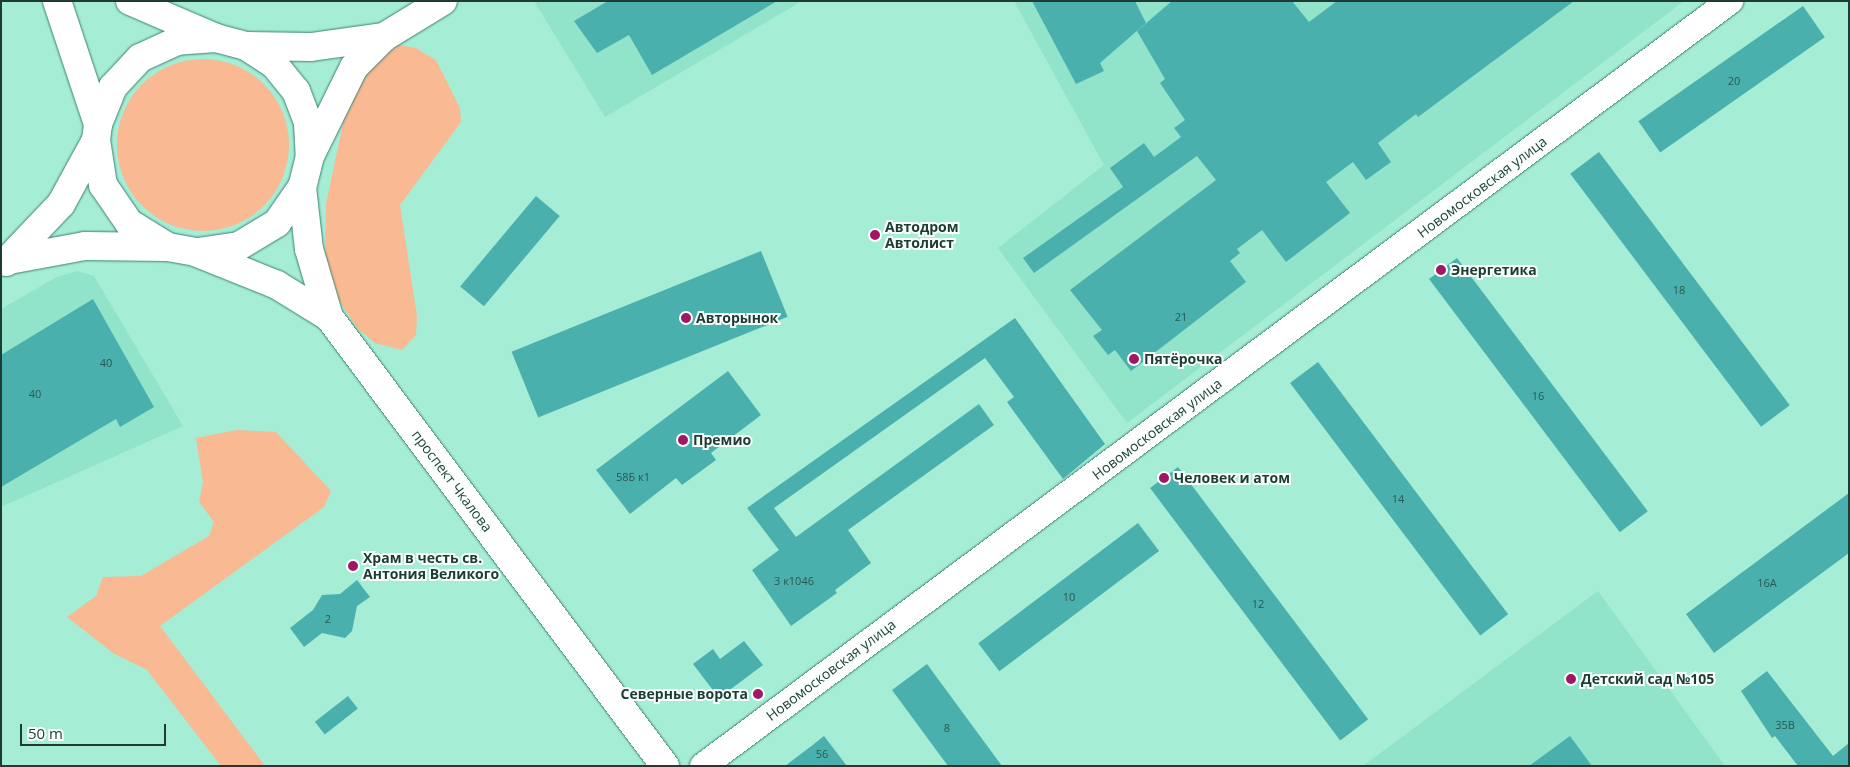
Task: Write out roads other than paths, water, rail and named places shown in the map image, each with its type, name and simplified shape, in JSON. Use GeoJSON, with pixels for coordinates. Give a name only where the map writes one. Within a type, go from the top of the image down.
{"type":"FeatureCollection","features":[{"type":"Feature","properties":{"kind":"main road"},"geometry":{"type":"LineString","coordinates":[[57,1],[97,132],[103,185],[129,223],[168,247]]}},
{"type":"Feature","properties":{"kind":"main road"},"geometry":{"type":"LineString","coordinates":[[130,1],[216,38],[246,46],[311,47],[384,37]]}},
{"type":"Feature","properties":{"kind":"main road"},"geometry":{"type":"LineString","coordinates":[[195,252],[239,246],[277,224],[302,187],[310,156],[354,67],[384,37],[434,7]]}},
{"type":"Feature","properties":{"kind":"main road"},"geometry":{"type":"LineString","coordinates":[[5,262],[61,204],[97,132],[113,87],[140,58],[177,41],[216,38]]}},
{"type":"Feature","properties":{"kind":"main road"},"geometry":{"type":"LineString","coordinates":[[246,46],[274,64],[296,91],[308,122],[310,156]]}},
{"type":"Feature","properties":{"kind":"main road"},"geometry":{"type":"LineString","coordinates":[[302,187],[309,249],[329,317]]}},
{"type":"Feature","properties":{"kind":"main road"},"geometry":{"type":"LineString","coordinates":[[5,262],[85,246],[168,247],[195,252],[277,284],[329,317]]}},
{"type":"Feature","properties":{"kind":"main road","name":"проспект Чкалова"},"geometry":{"type":"LineString","coordinates":[[329,317],[665,766]]}},
{"type":"Feature","properties":{"kind":"street","name":"Новомосковская улица"},"geometry":{"type":"LineString","coordinates":[[702,766],[1730,1]]}},
{"type":"Feature","properties":{"kind":"place","name":"Автодром Автолист"},"geometry":{"type":"Point","coordinates":[875,235]}},
{"type":"Feature","properties":{"kind":"place","name":"Энергетика"},"geometry":{"type":"Point","coordinates":[1441,270]}},
{"type":"Feature","properties":{"kind":"place","name":"Авторынок"},"geometry":{"type":"Point","coordinates":[686,318]}},
{"type":"Feature","properties":{"kind":"place","name":"Пятёрочка"},"geometry":{"type":"Point","coordinates":[1134,359]}},
{"type":"Feature","properties":{"kind":"place","name":"Премио"},"geometry":{"type":"Point","coordinates":[683,440]}},
{"type":"Feature","properties":{"kind":"place","name":"Человек и атом"},"geometry":{"type":"Point","coordinates":[1164,478]}},
{"type":"Feature","properties":{"kind":"place","name":"Храм в честь св. Антония Великого"},"geometry":{"type":"Point","coordinates":[353,566]}},
{"type":"Feature","properties":{"kind":"place","name":"Детский сад №105"},"geometry":{"type":"Point","coordinates":[1571,679]}},
{"type":"Feature","properties":{"kind":"place","name":"Северные ворота"},"geometry":{"type":"Point","coordinates":[758,694]}}]}
